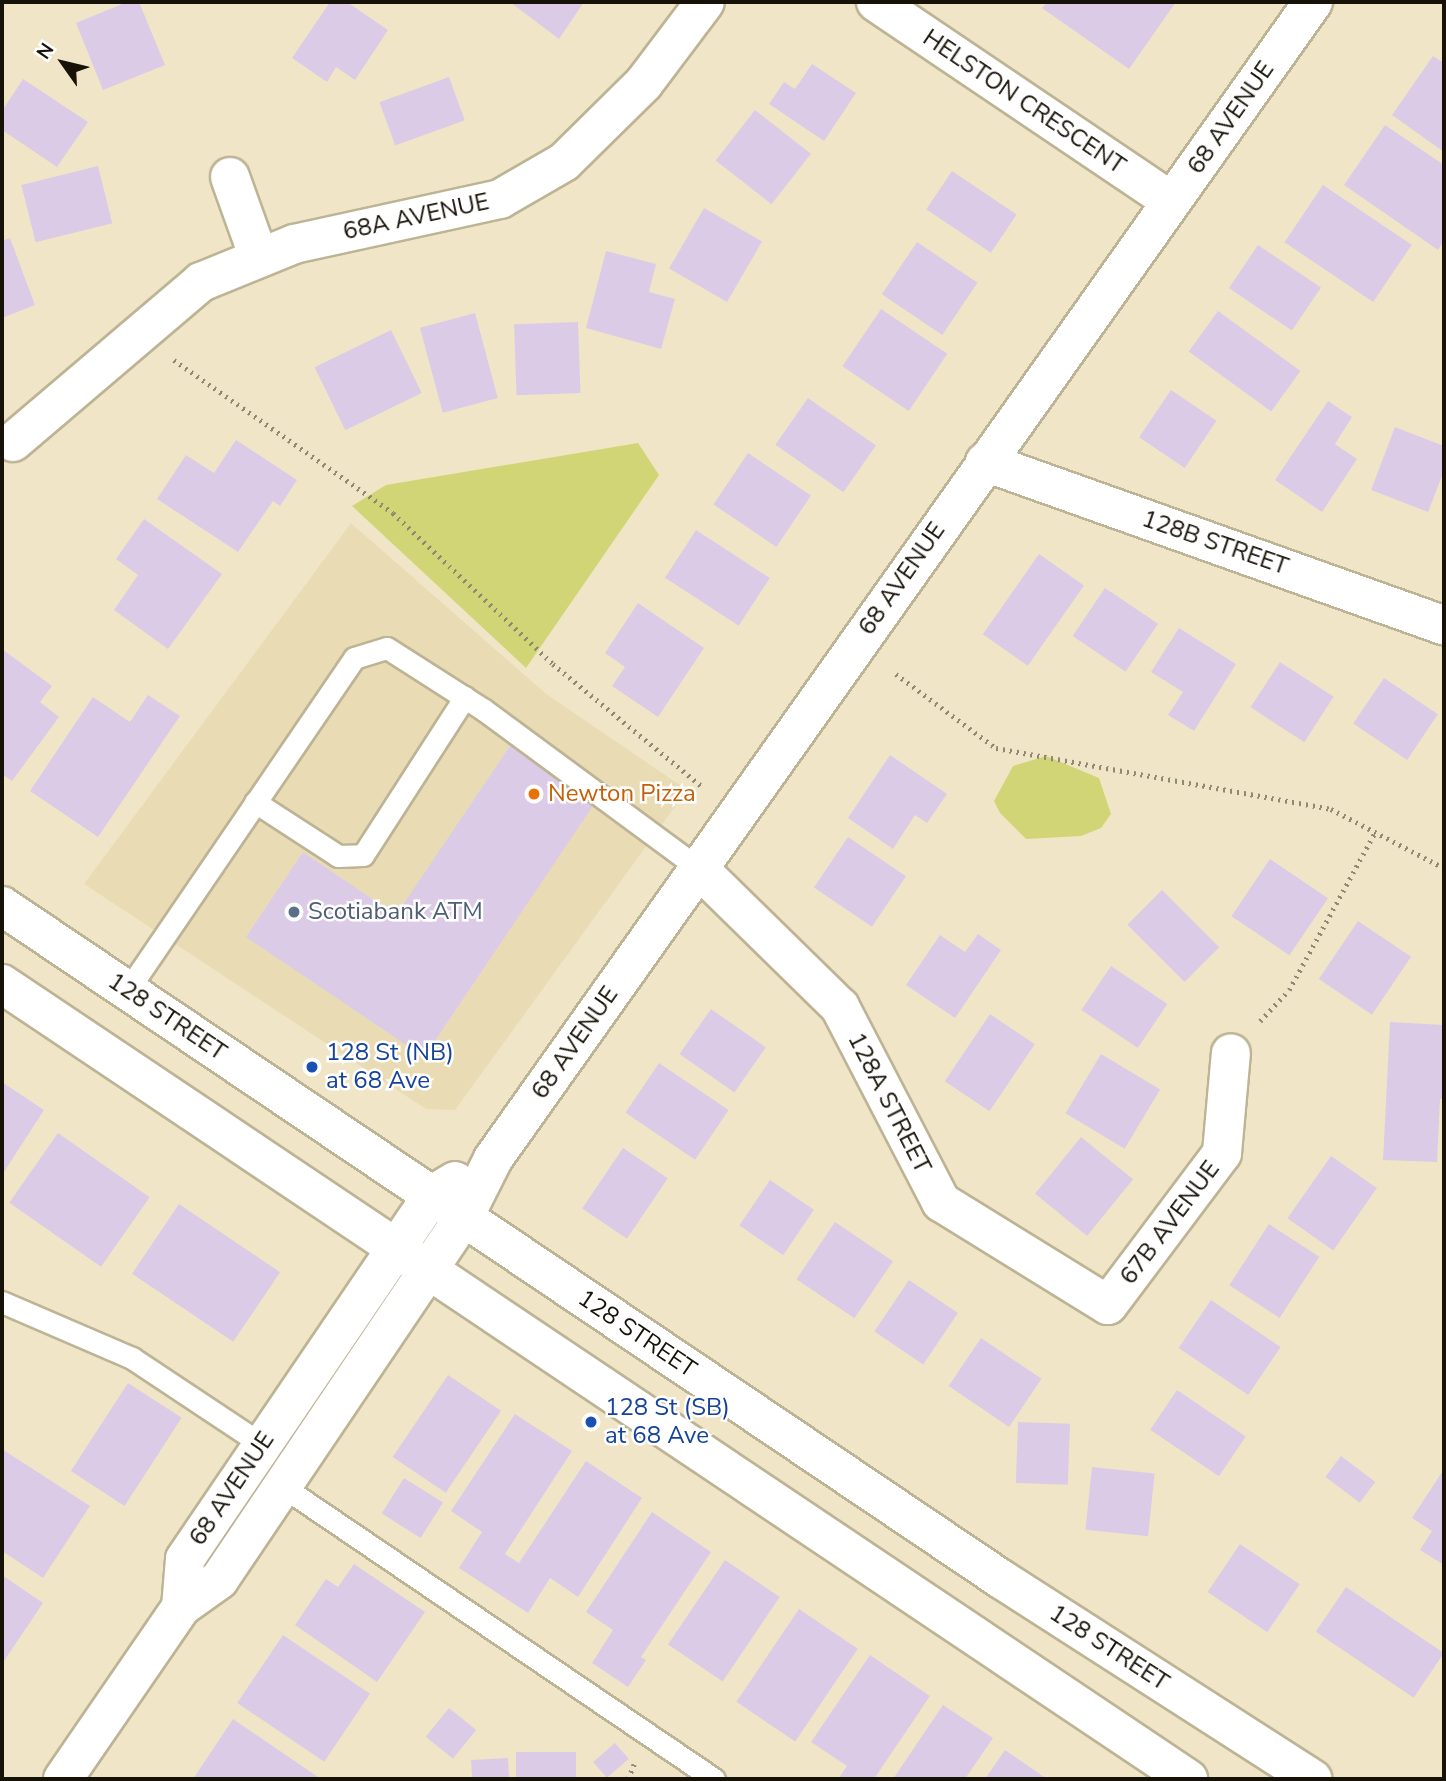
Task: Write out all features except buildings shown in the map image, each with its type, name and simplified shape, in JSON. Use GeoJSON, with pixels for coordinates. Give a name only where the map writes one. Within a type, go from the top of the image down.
{"type":"FeatureCollection","features":[{"type":"Feature","properties":{"kind":"street","name":"68A AVENUE"},"geometry":{"type":"LineString","coordinates":[[7,444],[201,282],[294,244],[500,198],[564,162],[645,83],[705,2]]}},
{"type":"Feature","properties":{"kind":"street","name":"HELSTON CRESCENT"},"geometry":{"type":"LineString","coordinates":[[876,2],[1171,201]]}},
{"type":"Feature","properties":{"kind":"street","name":"68 AVENUE"},"geometry":{"type":"LineString","coordinates":[[63,1779],[181,1607],[219,1580],[464,1217],[493,1159],[697,867],[1313,2]]}},
{"type":"Feature","properties":{"kind":"street"},"geometry":{"type":"LineString","coordinates":[[230,177],[259,258]]}},
{"type":"Feature","properties":{"kind":"street","name":"128B STREET"},"geometry":{"type":"LineString","coordinates":[[985,462],[1444,625]]}},
{"type":"Feature","properties":{"kind":"street","name":"128A STREET"},"geometry":{"type":"LineString","coordinates":[[697,867],[840,1007],[941,1202],[1108,1305]]}},
{"type":"Feature","properties":{"kind":"street","name":"128 STREET"},"geometry":{"type":"LineString","coordinates":[[2,906],[1001,1578],[1311,1779]]}},
{"type":"Feature","properties":{"kind":"street"},"geometry":{"type":"LineString","coordinates":[[2,984],[1188,1779]]}},
{"type":"Feature","properties":{"kind":"street","name":"67B AVENUE"},"geometry":{"type":"LineString","coordinates":[[1108,1305],[1222,1153],[1231,1053]]}},
{"type":"Feature","properties":{"kind":"street","name":"68 AVENUE"},"geometry":{"type":"LineString","coordinates":[[181,1607],[185,1559],[432,1195],[493,1159]]}},
{"type":"Feature","properties":{"kind":"lane"},"geometry":{"type":"LineString","coordinates":[[127,991],[354,658],[387,648],[465,697],[697,867]]}},
{"type":"Feature","properties":{"kind":"lane"},"geometry":{"type":"LineString","coordinates":[[255,802],[338,856],[363,855],[465,697]]}},
{"type":"Feature","properties":{"kind":"lane"},"geometry":{"type":"LineString","coordinates":[[2,1302],[132,1358],[263,1445]]}},
{"type":"Feature","properties":{"kind":"lane"},"geometry":{"type":"LineString","coordinates":[[282,1486],[714,1779]]}},
{"type":"Feature","properties":{"kind":"path"},"geometry":{"type":"LineString","coordinates":[[138,335],[393,513],[553,664],[704,788]]}},
{"type":"Feature","properties":{"kind":"path"},"geometry":{"type":"LineString","coordinates":[[896,674],[996,748],[1331,809],[1444,868]]}},
{"type":"Feature","properties":{"kind":"path"},"geometry":{"type":"LineString","coordinates":[[1260,1021],[1289,990],[1375,832]]}},
{"type":"Feature","properties":{"kind":"shaded area"},"geometry":{"type":"Polygon","coordinates":[[[351,523],[545,693],[687,790],[455,1110],[426,1109],[84,884],[351,523]]]}},
{"type":"Feature","properties":{"kind":"green space"},"geometry":{"type":"Polygon","coordinates":[[[638,443],[659,475],[526,668],[352,506],[386,485],[638,443]]]}},
{"type":"Feature","properties":{"kind":"green space"},"geometry":{"type":"Polygon","coordinates":[[[1046,756],[1099,778],[1111,814],[1101,828],[1081,836],[1026,839],[1000,813],[994,801],[1013,766],[1046,756]]]}},
{"type":"Feature","properties":{"kind":"place","name":"Newton Pizza"},"geometry":{"type":"Point","coordinates":[534,794]}},
{"type":"Feature","properties":{"kind":"place","name":"Scotiabank ATM"},"geometry":{"type":"Point","coordinates":[294,912]}},
{"type":"Feature","properties":{"kind":"place","name":"128 St (NB) at 68 Ave"},"geometry":{"type":"Point","coordinates":[312,1067]}},
{"type":"Feature","properties":{"kind":"place","name":"128 St (SB) at 68 Ave"},"geometry":{"type":"Point","coordinates":[591,1422]}}]}
